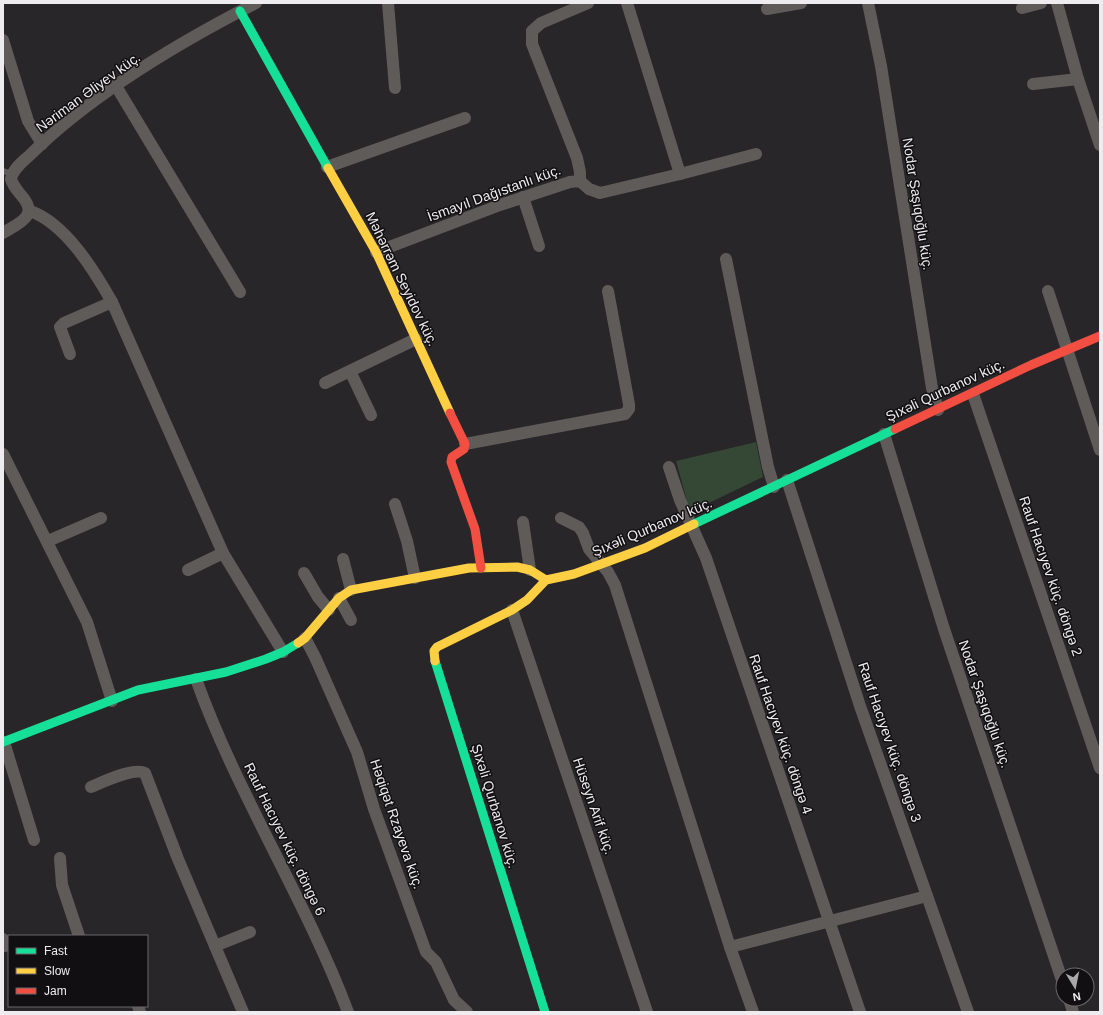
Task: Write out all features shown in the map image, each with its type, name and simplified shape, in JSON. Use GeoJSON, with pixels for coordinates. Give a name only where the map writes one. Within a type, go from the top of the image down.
{"type":"FeatureCollection","features":[{"type":"Feature","properties":{"kind":"street","name":"Nəriman Əliyev küç."},"geometry":{"type":"LineString","coordinates":[[30,211],[27,202],[12,184],[8,173],[42,144],[116,86],[190,39],[256,3]]}},
{"type":"Feature","properties":{"kind":"street"},"geometry":{"type":"LineString","coordinates":[[388,3],[395,88]]}},
{"type":"Feature","properties":{"kind":"street"},"geometry":{"type":"LineString","coordinates":[[580,181],[577,158],[532,44],[532,31],[541,23],[588,3]]}},
{"type":"Feature","properties":{"kind":"street"},"geometry":{"type":"LineString","coordinates":[[627,3],[680,174]]}},
{"type":"Feature","properties":{"kind":"street"},"geometry":{"type":"LineString","coordinates":[[767,9],[801,3]]}},
{"type":"Feature","properties":{"kind":"street","name":"Nodar Şaşıqoğlu küç."},"geometry":{"type":"LineString","coordinates":[[868,3],[881,66],[932,388],[938,410]]}},
{"type":"Feature","properties":{"kind":"street"},"geometry":{"type":"LineString","coordinates":[[1022,8],[1041,3]]}},
{"type":"Feature","properties":{"kind":"street"},"geometry":{"type":"LineString","coordinates":[[1057,3],[1078,79],[1100,145]]}},
{"type":"Feature","properties":{"kind":"street","name":"Məhərrəm Seyidov küç."},"geometry":{"type":"LineString","coordinates":[[240,11],[376,252],[466,444]]}},
{"type":"Feature","properties":{"kind":"street"},"geometry":{"type":"LineString","coordinates":[[3,40],[28,121],[42,144]]}},
{"type":"Feature","properties":{"kind":"street"},"geometry":{"type":"LineString","coordinates":[[1033,84],[1078,79]]}},
{"type":"Feature","properties":{"kind":"street"},"geometry":{"type":"LineString","coordinates":[[116,86],[240,292]]}},
{"type":"Feature","properties":{"kind":"street"},"geometry":{"type":"LineString","coordinates":[[327,167],[464,118]]}},
{"type":"Feature","properties":{"kind":"street","name":"İsmayıl Dağıstanlı küç."},"geometry":{"type":"LineString","coordinates":[[376,252],[523,197],[570,182],[580,181],[594,192],[600,193],[756,154]]}},
{"type":"Feature","properties":{"kind":"street"},"geometry":{"type":"LineString","coordinates":[[523,197],[539,246]]}},
{"type":"Feature","properties":{"kind":"street"},"geometry":{"type":"LineString","coordinates":[[3,233],[23,221],[28,216],[30,211],[45,217],[87,262],[112,302],[223,553],[283,652]]}},
{"type":"Feature","properties":{"kind":"street"},"geometry":{"type":"LineString","coordinates":[[726,259],[768,467],[774,487]]}},
{"type":"Feature","properties":{"kind":"street"},"geometry":{"type":"LineString","coordinates":[[481,568],[479,549],[465,496],[451,462],[452,457],[461,452],[466,444],[625,414],[629,409],[629,404],[608,291]]}},
{"type":"Feature","properties":{"kind":"street"},"geometry":{"type":"LineString","coordinates":[[1048,291],[1100,450]]}},
{"type":"Feature","properties":{"kind":"street"},"geometry":{"type":"LineString","coordinates":[[70,354],[60,327],[64,323],[112,302]]}},
{"type":"Feature","properties":{"kind":"street","name":"Şıxəli Qurbanov küç."},"geometry":{"type":"LineString","coordinates":[[544,1012],[434,658],[434,651],[437,647],[512,610],[527,600],[546,580],[574,574],[602,565],[645,548],[884,434],[1100,336]]}},
{"type":"Feature","properties":{"kind":"street"},"geometry":{"type":"LineString","coordinates":[[325,383],[416,339]]}},
{"type":"Feature","properties":{"kind":"street"},"geometry":{"type":"LineString","coordinates":[[350,371],[371,415]]}},
{"type":"Feature","properties":{"kind":"street","name":"Rauf Hacıyev küç. döngə 2"},"geometry":{"type":"LineString","coordinates":[[973,394],[1100,768]]}},
{"type":"Feature","properties":{"kind":"street","name":"Nodar Şaşıqoğlu küç."},"geometry":{"type":"LineString","coordinates":[[884,434],[944,629],[1058,967]]}},
{"type":"Feature","properties":{"kind":"street"},"geometry":{"type":"LineString","coordinates":[[3,454],[88,622],[112,701]]}},
{"type":"Feature","properties":{"kind":"street","name":"Rauf Hacıyev küç. döngə 4"},"geometry":{"type":"LineString","coordinates":[[669,467],[691,527],[706,558],[860,1012]]}},
{"type":"Feature","properties":{"kind":"street","name":"Rauf Hacıyev küç. döngə 3"},"geometry":{"type":"LineString","coordinates":[[787,480],[860,706],[968,1012]]}},
{"type":"Feature","properties":{"kind":"street"},"geometry":{"type":"LineString","coordinates":[[395,504],[407,541],[415,578]]}},
{"type":"Feature","properties":{"kind":"street"},"geometry":{"type":"LineString","coordinates":[[48,542],[101,518]]}},
{"type":"Feature","properties":{"kind":"street"},"geometry":{"type":"LineString","coordinates":[[561,518],[579,527],[584,533],[589,549],[615,585],[730,947],[753,1012]]}},
{"type":"Feature","properties":{"kind":"street"},"geometry":{"type":"LineString","coordinates":[[523,522],[530,570]]}},
{"type":"Feature","properties":{"kind":"street"},"geometry":{"type":"LineString","coordinates":[[188,570],[223,553]]}},
{"type":"Feature","properties":{"kind":"street"},"geometry":{"type":"LineString","coordinates":[[343,559],[351,590]]}},
{"type":"Feature","properties":{"kind":"street"},"geometry":{"type":"LineString","coordinates":[[34,840],[3,742],[154,685],[196,679],[266,660],[283,652],[305,638],[339,598],[351,590],[457,569],[517,568],[530,570],[546,580]]}},
{"type":"Feature","properties":{"kind":"street"},"geometry":{"type":"LineString","coordinates":[[304,573],[318,597],[329,610]]}},
{"type":"Feature","properties":{"kind":"street"},"geometry":{"type":"LineString","coordinates":[[339,598],[351,620]]}},
{"type":"Feature","properties":{"kind":"street","name":"Hüseyn Arif küç."},"geometry":{"type":"LineString","coordinates":[[512,610],[648,1012]]}},
{"type":"Feature","properties":{"kind":"street","name":"Həqiqət Rzayeva küç."},"geometry":{"type":"LineString","coordinates":[[305,638],[315,657],[357,752],[374,809],[426,952],[436,962],[454,1000],[467,1012]]}},
{"type":"Feature","properties":{"kind":"street","name":"Rauf Hacıyev küç. döngə 6"},"geometry":{"type":"LineString","coordinates":[[196,679],[222,744],[329,963],[348,1012]]}},
{"type":"Feature","properties":{"kind":"street"},"geometry":{"type":"LineString","coordinates":[[91,787],[131,772],[140,770],[145,772],[176,852],[243,1012]]}},
{"type":"Feature","properties":{"kind":"street"},"geometry":{"type":"LineString","coordinates":[[60,858],[62,885],[79,935]]}},
{"type":"Feature","properties":{"kind":"street"},"geometry":{"type":"LineString","coordinates":[[730,947],[927,896]]}},
{"type":"Feature","properties":{"kind":"street"},"geometry":{"type":"LineString","coordinates":[[215,946],[250,932]]}},
{"type":"Feature","properties":{"kind":"green space"},"geometry":{"type":"Polygon","coordinates":[[[756,442],[763,477],[690,512],[676,461],[756,442]]]}},
{"type":"Feature","properties":{"kind":"traffic: fast"},"geometry":{"type":"LineString","coordinates":[[240,11],[328,168]]}},
{"type":"Feature","properties":{"kind":"traffic: fast"},"geometry":{"type":"LineString","coordinates":[[694,524],[895,429]]}},
{"type":"Feature","properties":{"kind":"traffic: fast"},"geometry":{"type":"LineString","coordinates":[[3,742],[138,690],[226,672],[266,659],[283,652],[298,643]]}},
{"type":"Feature","properties":{"kind":"traffic: fast"},"geometry":{"type":"LineString","coordinates":[[435,661],[545,1012]]}},
{"type":"Feature","properties":{"kind":"traffic: slow"},"geometry":{"type":"LineString","coordinates":[[328,168],[376,252],[450,413]]}},
{"type":"Feature","properties":{"kind":"traffic: slow"},"geometry":{"type":"LineString","coordinates":[[435,661],[434,651],[437,647],[512,610],[527,600],[546,580],[574,574],[645,548],[694,524]]}},
{"type":"Feature","properties":{"kind":"traffic: slow"},"geometry":{"type":"LineString","coordinates":[[298,643],[305,638],[339,598],[351,590],[469,568],[517,567],[530,570],[546,580]]}},
{"type":"Feature","properties":{"kind":"traffic: jam"},"geometry":{"type":"LineString","coordinates":[[895,429],[1031,365],[1100,336]]}},
{"type":"Feature","properties":{"kind":"traffic: jam"},"geometry":{"type":"LineString","coordinates":[[450,413],[465,444],[464,449],[452,457],[451,462],[475,529],[481,568]]}}]}
